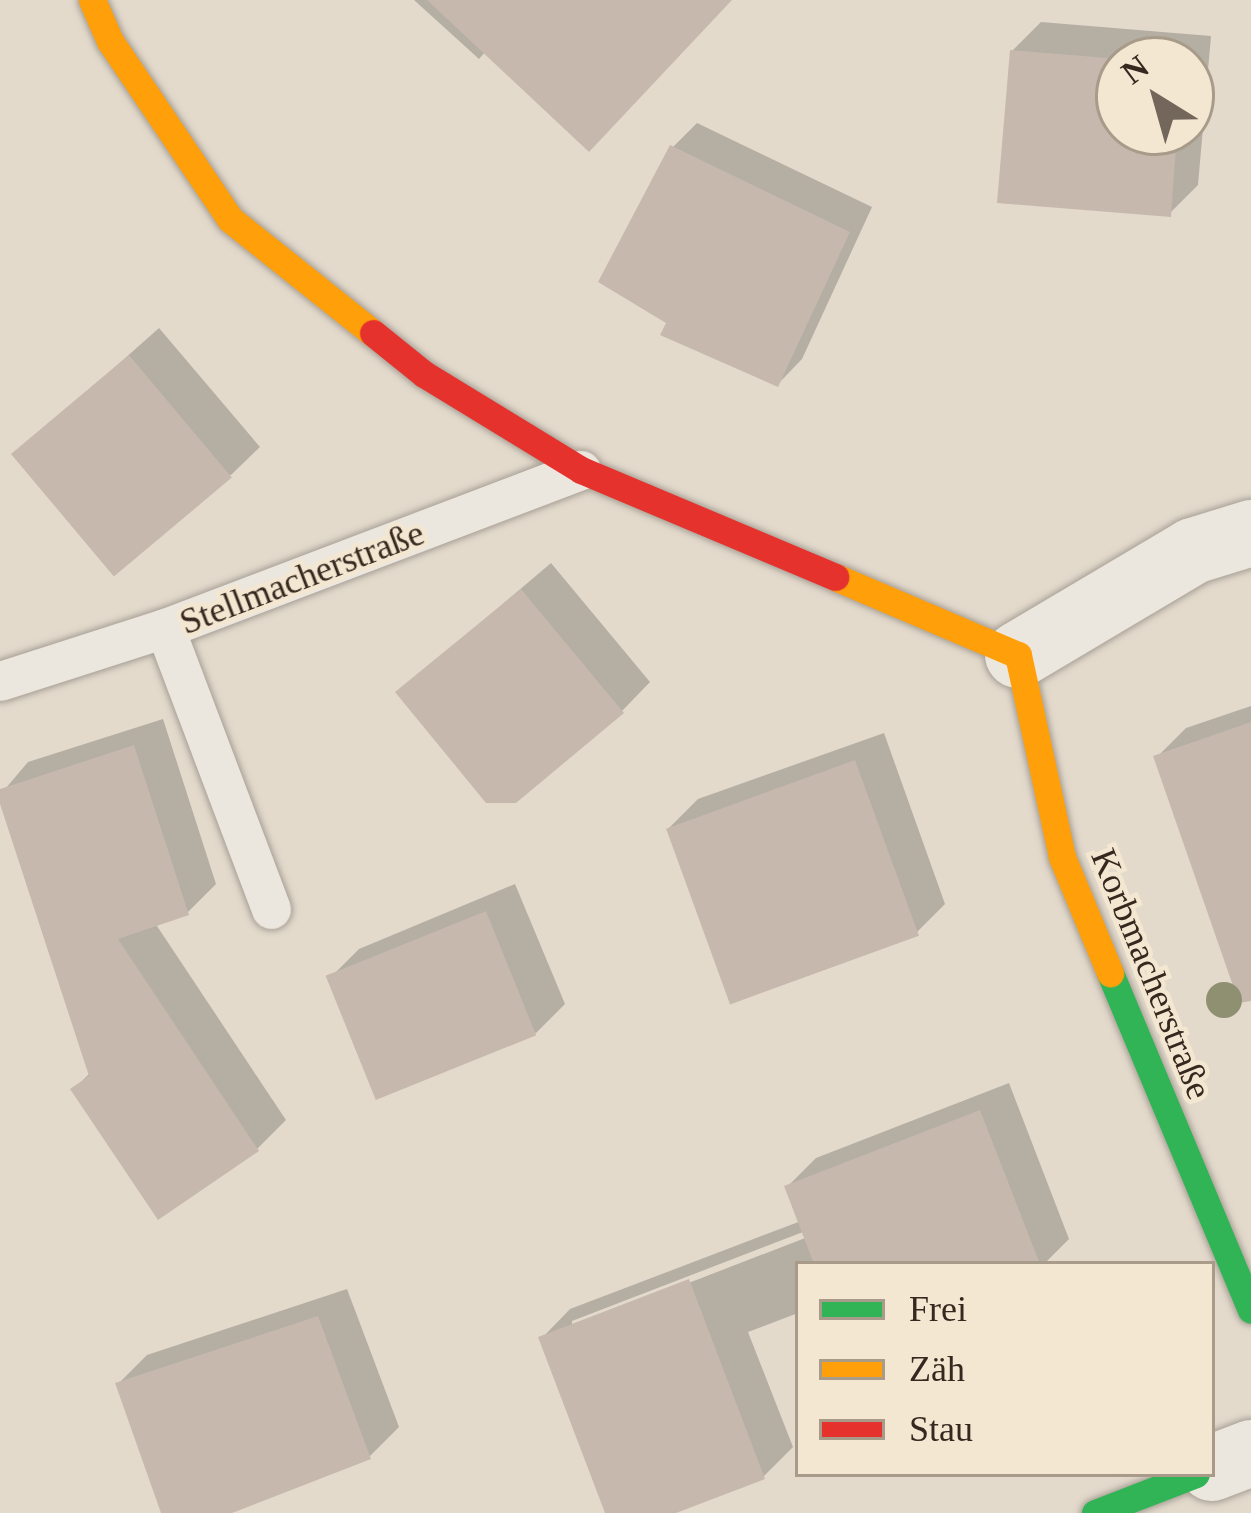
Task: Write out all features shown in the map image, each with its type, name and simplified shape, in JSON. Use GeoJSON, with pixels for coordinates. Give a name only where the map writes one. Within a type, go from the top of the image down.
{"type":"FeatureCollection","features":[{"type":"Feature","properties":{"kind":"street"},"geometry":{"type":"LineString","coordinates":[[92,0],[110,40],[230,219],[424,374],[581,470],[1018,655],[1193,550],[1251,533]]}},
{"type":"Feature","properties":{"kind":"street","name":"Korbmacherstraße"},"geometry":{"type":"LineString","coordinates":[[1018,655],[1062,857],[1251,1310]]}},
{"type":"Feature","properties":{"kind":"street"},"geometry":{"type":"LineString","coordinates":[[1215,1467],[1251,1453]]}},
{"type":"Feature","properties":{"kind":"street"},"geometry":{"type":"LineString","coordinates":[[1095,1513],[1188,1477]]}},
{"type":"Feature","properties":{"kind":"lane","name":"Stellmacherstraße"},"geometry":{"type":"LineString","coordinates":[[271,909],[165,628],[581,470]]}},
{"type":"Feature","properties":{"kind":"lane"},"geometry":{"type":"LineString","coordinates":[[0,681],[165,628]]}},
{"type":"Feature","properties":{"kind":"building"},"geometry":{"type":"Polygon","coordinates":[[[427,0],[732,0],[589,152],[427,0]]]}},
{"type":"Feature","properties":{"kind":"building"},"geometry":{"type":"Polygon","coordinates":[[[1010,50],[1095,57],[1095,156],[1175,156],[1171,217],[997,203],[1010,50]]]}},
{"type":"Feature","properties":{"kind":"building"},"geometry":{"type":"Polygon","coordinates":[[[670,145],[850,232],[778,387],[660,335],[666,323],[598,282],[670,145]]]}},
{"type":"Feature","properties":{"kind":"building"},"geometry":{"type":"Polygon","coordinates":[[[129,355],[232,478],[114,577],[11,454],[129,355]]]}},
{"type":"Feature","properties":{"kind":"building"},"geometry":{"type":"Polygon","coordinates":[[[521,589],[624,713],[516,803],[486,803],[395,692],[521,589]]]}},
{"type":"Feature","properties":{"kind":"building"},"geometry":{"type":"Polygon","coordinates":[[[1251,722],[1251,1001],[1239,1003],[1153,756],[1251,722]]]}},
{"type":"Feature","properties":{"kind":"building"},"geometry":{"type":"Polygon","coordinates":[[[134,745],[189,915],[118,939],[259,1151],[158,1220],[70,1089],[89,1076],[0,804],[0,789],[134,745]]]}},
{"type":"Feature","properties":{"kind":"building"},"geometry":{"type":"Polygon","coordinates":[[[855,760],[919,936],[730,1004],[666,829],[855,760]]]}},
{"type":"Feature","properties":{"kind":"building"},"geometry":{"type":"Polygon","coordinates":[[[486,911],[536,1035],[376,1100],[326,976],[486,911]]]}},
{"type":"Feature","properties":{"kind":"building"},"geometry":{"type":"Polygon","coordinates":[[[980,1110],[1039,1261],[813,1261],[784,1186],[980,1110]]]}},
{"type":"Feature","properties":{"kind":"building"},"geometry":{"type":"Polygon","coordinates":[[[689,1279],[765,1479],[676,1513],[605,1513],[538,1337],[689,1279]]]}},
{"type":"Feature","properties":{"kind":"building"},"geometry":{"type":"Polygon","coordinates":[[[318,1316],[371,1459],[232,1513],[161,1513],[115,1383],[318,1316]]]}},
{"type":"Feature","properties":{"kind":"traffic: fast"},"geometry":{"type":"LineString","coordinates":[[1110,973],[1251,1310]]}},
{"type":"Feature","properties":{"kind":"traffic: fast"},"geometry":{"type":"LineString","coordinates":[[1095,1513],[1188,1477]]}},
{"type":"Feature","properties":{"kind":"traffic: slow"},"geometry":{"type":"LineString","coordinates":[[92,0],[110,41],[230,219],[373,333]]}},
{"type":"Feature","properties":{"kind":"traffic: slow"},"geometry":{"type":"LineString","coordinates":[[835,577],[1018,655],[1062,857],[1110,973]]}},
{"type":"Feature","properties":{"kind":"traffic: jam"},"geometry":{"type":"LineString","coordinates":[[373,333],[424,374],[581,470],[835,577]]}}]}
